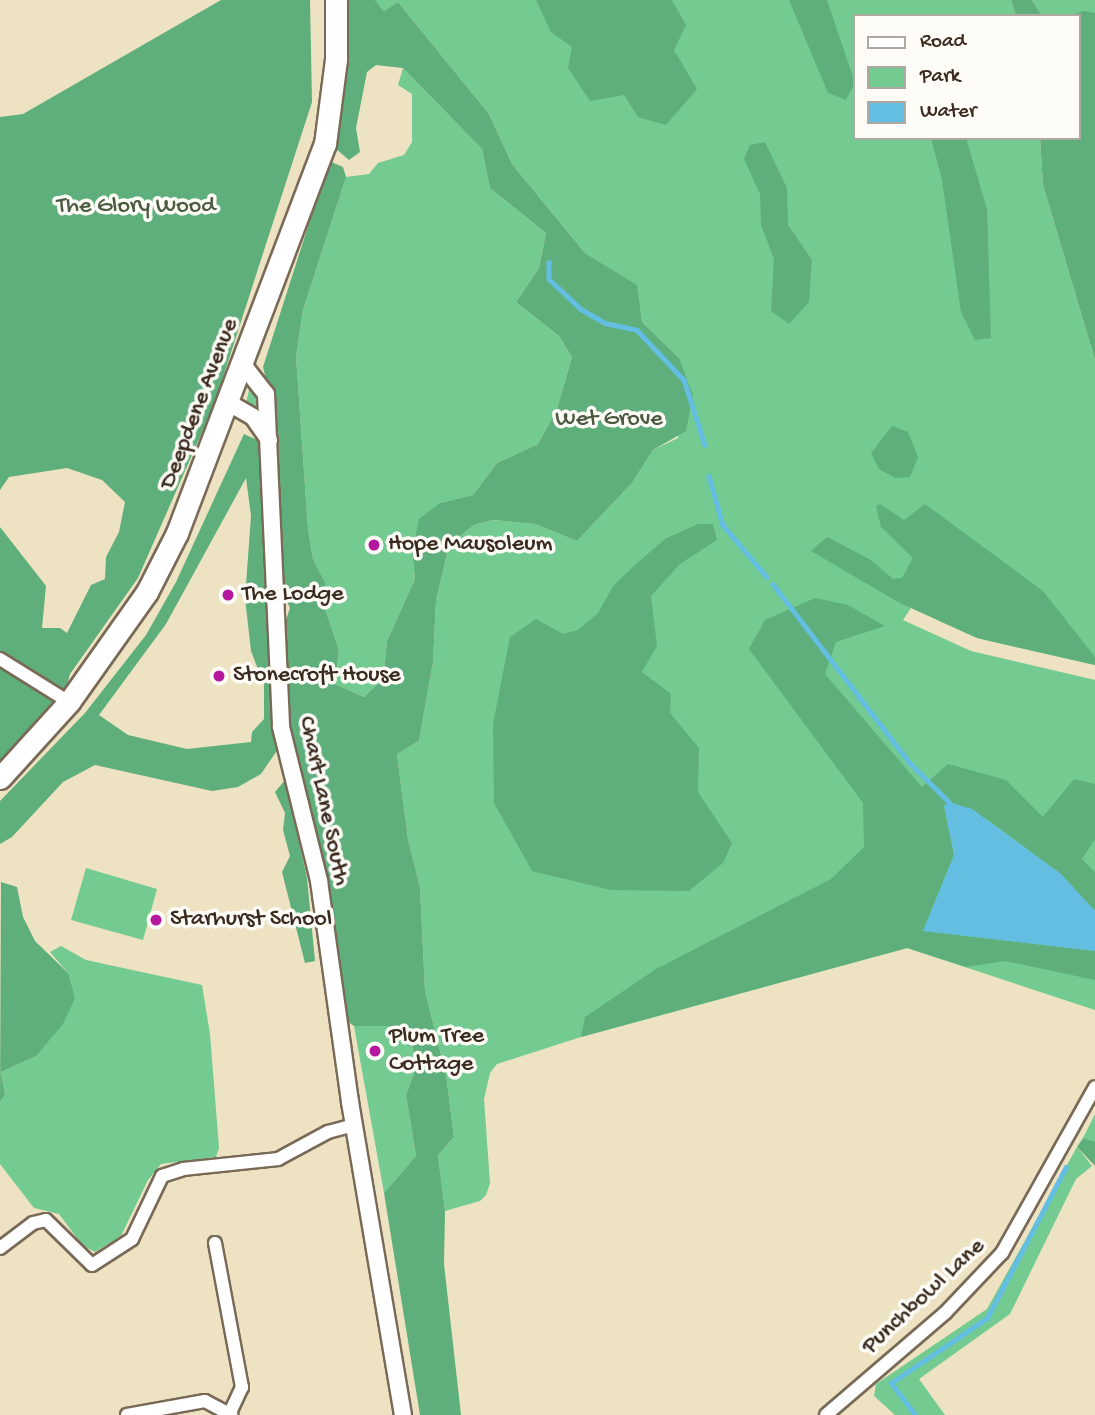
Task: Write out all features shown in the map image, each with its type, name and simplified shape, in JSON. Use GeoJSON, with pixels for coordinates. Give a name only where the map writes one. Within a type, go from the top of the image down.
{"type":"FeatureCollection","features":[{"type":"Feature","properties":{"kind":"highway","name":"Deepdene Avenue"},"geometry":{"type":"LineString","coordinates":[[0,778],[69,702],[147,592],[177,533],[244,366],[325,144],[336,59],[336,0]]}},
{"type":"Feature","properties":{"kind":"street","name":"Chart Lane South"},"geometry":{"type":"LineString","coordinates":[[244,366],[267,394],[282,732],[319,881],[354,1125],[402,1415]]}},
{"type":"Feature","properties":{"kind":"street"},"geometry":{"type":"LineString","coordinates":[[229,403],[253,416],[270,442]]}},
{"type":"Feature","properties":{"kind":"street"},"geometry":{"type":"LineString","coordinates":[[0,659],[69,702]]}},
{"type":"Feature","properties":{"kind":"street","name":"Punchbowl Lane"},"geometry":{"type":"LineString","coordinates":[[826,1415],[945,1313],[1002,1253],[1095,1087]]}},
{"type":"Feature","properties":{"kind":"street"},"geometry":{"type":"LineString","coordinates":[[0,1248],[33,1223],[46,1220],[59,1227],[81,1259],[92,1265],[132,1239],[142,1225],[153,1186],[162,1176],[220,1164],[278,1159],[328,1132],[354,1125]]}},
{"type":"Feature","properties":{"kind":"street"},"geometry":{"type":"LineString","coordinates":[[127,1415],[205,1401],[230,1414],[242,1387],[215,1243]]}},
{"type":"Feature","properties":{"kind":"green space","name":"The Glory Wood"},"geometry":{"type":"Polygon","coordinates":[[[221,0],[310,0],[312,102],[214,405],[138,578],[70,674],[66,689],[0,762],[0,527],[46,586],[42,628],[60,628],[67,633],[91,585],[105,579],[106,557],[119,532],[125,502],[102,480],[67,468],[9,477],[0,490],[0,117],[23,114],[221,0]]]}},
{"type":"Feature","properties":{"kind":"green space","name":"Wet Grove"},"geometry":{"type":"Polygon","coordinates":[[[342,0],[375,0],[384,11],[398,2],[489,114],[512,164],[585,253],[637,285],[642,322],[679,358],[693,395],[686,431],[653,450],[632,483],[577,541],[535,524],[493,520],[474,525],[449,545],[436,601],[433,662],[419,741],[397,754],[408,839],[420,887],[425,991],[446,1075],[454,1137],[438,1155],[445,1211],[444,1264],[461,1415],[420,1415],[384,1193],[416,1156],[406,1095],[417,1065],[407,1026],[354,1026],[348,1022],[325,884],[289,727],[283,629],[290,608],[282,591],[278,428],[263,367],[329,161],[343,167],[346,177],[303,310],[296,356],[308,529],[313,559],[326,584],[321,597],[339,650],[335,684],[364,697],[383,679],[387,641],[415,579],[412,552],[419,519],[440,503],[473,495],[497,463],[538,444],[557,409],[572,357],[559,336],[516,302],[539,268],[546,233],[490,188],[482,149],[403,68],[376,65],[367,72],[356,128],[360,152],[349,160],[329,143],[342,0]]]}},
{"type":"Feature","properties":{"kind":"green space"},"geometry":{"type":"Polygon","coordinates":[[[375,0],[1011,0],[1015,14],[853,14],[853,140],[1040,140],[1043,185],[1095,360],[1095,665],[977,638],[911,608],[903,620],[971,651],[1095,680],[1095,1010],[907,948],[581,1037],[497,1064],[490,1073],[484,1099],[490,1183],[486,1195],[480,1201],[445,1211],[438,1155],[454,1137],[446,1075],[425,991],[420,887],[408,839],[397,754],[419,741],[433,662],[436,601],[449,545],[474,525],[493,520],[535,524],[577,541],[632,483],[653,450],[678,438],[679,358],[642,322],[636,285],[585,253],[512,164],[489,114],[398,2],[384,11],[375,0]]]}},
{"type":"Feature","properties":{"kind":"green space"},"geometry":{"type":"Polygon","coordinates":[[[536,0],[672,0],[686,25],[674,50],[697,89],[666,125],[638,117],[624,95],[590,101],[568,68],[572,47],[551,32],[536,0]]]}},
{"type":"Feature","properties":{"kind":"green space"},"geometry":{"type":"Polygon","coordinates":[[[789,0],[827,0],[853,77],[853,87],[846,100],[828,93],[789,0]]]}},
{"type":"Feature","properties":{"kind":"green space"},"geometry":{"type":"Polygon","coordinates":[[[1011,0],[1032,0],[1041,14],[1015,14],[1011,0]]]}},
{"type":"Feature","properties":{"kind":"green space"},"geometry":{"type":"Polygon","coordinates":[[[1032,0],[1095,0],[1095,13],[1041,14],[1032,0]]]}},
{"type":"Feature","properties":{"kind":"green space"},"geometry":{"type":"Polygon","coordinates":[[[1084,11],[1095,13],[1095,360],[1043,185],[1040,140],[1081,140],[1081,14],[1074,14],[1084,11]]]}},
{"type":"Feature","properties":{"kind":"green space"},"geometry":{"type":"Polygon","coordinates":[[[403,68],[482,149],[490,188],[546,233],[539,268],[516,302],[559,336],[572,357],[557,409],[538,444],[497,463],[473,495],[440,503],[412,552],[415,579],[387,641],[383,679],[364,697],[335,684],[339,650],[321,597],[326,584],[313,559],[308,529],[296,356],[303,310],[346,177],[369,174],[378,163],[404,155],[412,142],[412,94],[398,85],[403,68]]]}},
{"type":"Feature","properties":{"kind":"green space"},"geometry":{"type":"Polygon","coordinates":[[[932,140],[967,140],[987,209],[991,338],[975,340],[961,312],[942,180],[932,140]]]}},
{"type":"Feature","properties":{"kind":"green space"},"geometry":{"type":"Polygon","coordinates":[[[765,142],[787,188],[788,225],[812,260],[809,302],[789,324],[771,311],[774,259],[761,225],[760,194],[744,159],[750,145],[765,142]]]}},
{"type":"Feature","properties":{"kind":"green space"},"geometry":{"type":"Polygon","coordinates":[[[250,386],[257,389],[261,412],[246,403],[250,386]]]}},
{"type":"Feature","properties":{"kind":"green space"},"geometry":{"type":"Polygon","coordinates":[[[892,426],[908,432],[918,457],[910,477],[895,478],[879,469],[871,453],[892,426]]]}},
{"type":"Feature","properties":{"kind":"green space"},"geometry":{"type":"Polygon","coordinates":[[[244,434],[259,441],[265,454],[278,749],[261,774],[238,787],[212,791],[95,765],[63,782],[12,837],[0,844],[0,801],[85,713],[146,635],[176,582],[244,434]],[[246,478],[166,624],[99,715],[128,735],[187,749],[251,742],[252,732],[264,719],[264,685],[251,651],[245,598],[251,516],[246,478]]]}},
{"type":"Feature","properties":{"kind":"green space"},"geometry":{"type":"Polygon","coordinates":[[[880,504],[904,520],[925,504],[1043,591],[1095,657],[1095,665],[977,638],[898,602],[811,551],[827,537],[871,560],[893,579],[902,578],[913,558],[881,527],[876,506],[880,504]]]}},
{"type":"Feature","properties":{"kind":"green space"},"geometry":{"type":"Polygon","coordinates":[[[698,524],[713,524],[717,540],[680,564],[651,596],[657,646],[642,672],[671,694],[670,713],[699,748],[698,792],[732,843],[723,863],[689,891],[611,890],[532,871],[494,803],[493,724],[510,637],[536,619],[563,634],[578,630],[598,613],[614,585],[636,564],[665,539],[698,524]]]}},
{"type":"Feature","properties":{"kind":"green space"},"geometry":{"type":"Polygon","coordinates":[[[815,598],[848,605],[885,626],[836,642],[825,674],[922,787],[948,764],[1006,780],[1043,817],[1074,779],[1095,784],[1095,839],[1082,859],[1095,872],[1095,911],[1061,874],[988,820],[944,806],[954,855],[923,931],[1095,951],[1095,980],[1005,961],[966,967],[907,948],[581,1037],[585,1017],[656,969],[831,879],[864,847],[863,803],[749,649],[765,620],[815,598]]]}},
{"type":"Feature","properties":{"kind":"green space"},"geometry":{"type":"Polygon","coordinates":[[[285,780],[307,878],[315,961],[305,963],[282,872],[290,856],[283,830],[285,813],[275,792],[285,780]]]}},
{"type":"Feature","properties":{"kind":"green space"},"geometry":{"type":"Polygon","coordinates":[[[86,868],[157,889],[143,940],[71,920],[86,868]]]}},
{"type":"Feature","properties":{"kind":"green space"},"geometry":{"type":"Polygon","coordinates":[[[1,882],[17,887],[23,917],[35,941],[68,973],[75,998],[63,1024],[36,1056],[1,1072],[5,1095],[0,1102],[1,882]]]}},
{"type":"Feature","properties":{"kind":"green space"},"geometry":{"type":"Polygon","coordinates":[[[61,946],[86,960],[202,985],[210,1034],[219,1148],[216,1157],[161,1164],[148,1180],[121,1236],[95,1252],[82,1245],[59,1214],[34,1208],[0,1164],[0,1102],[5,1095],[1,1072],[36,1056],[68,973],[50,952],[61,946]]]}},
{"type":"Feature","properties":{"kind":"green space"},"geometry":{"type":"Polygon","coordinates":[[[354,1026],[407,1026],[417,1065],[406,1095],[416,1156],[384,1193],[354,1026]]]}},
{"type":"Feature","properties":{"kind":"green space"},"geometry":{"type":"Polygon","coordinates":[[[1095,1114],[1095,1142],[1093,1143],[1083,1138],[1095,1114]]]}},
{"type":"Feature","properties":{"kind":"green space"},"geometry":{"type":"Polygon","coordinates":[[[1083,1138],[1095,1142],[1095,1166],[1077,1147],[1083,1138]]]}},
{"type":"Feature","properties":{"kind":"green space"},"geometry":{"type":"Polygon","coordinates":[[[1077,1147],[1092,1166],[1076,1179],[1010,1314],[919,1379],[945,1415],[895,1415],[874,1396],[876,1384],[987,1309],[1077,1147]]]}},
{"type":"Feature","properties":{"kind":"water"},"geometry":{"type":"Polygon","coordinates":[[[949,802],[972,809],[1061,874],[1095,911],[1095,951],[923,931],[954,855],[944,806],[949,802]]]}},
{"type":"Feature","properties":{"kind":"waterway"},"geometry":{"type":"LineString","coordinates":[[549,262],[549,279],[581,309],[605,323],[637,330],[684,380],[705,445]]}},
{"type":"Feature","properties":{"kind":"waterway"},"geometry":{"type":"LineString","coordinates":[[709,476],[723,525],[767,577]]}},
{"type":"Feature","properties":{"kind":"waterway"},"geometry":{"type":"LineString","coordinates":[[773,584],[909,762],[949,802]]}},
{"type":"Feature","properties":{"kind":"waterway"},"geometry":{"type":"LineString","coordinates":[[915,1415],[891,1383],[987,1318],[1066,1167]]}},
{"type":"Feature","properties":{"kind":"place","name":"Hope Mausoleum"},"geometry":{"type":"Point","coordinates":[374,545]}},
{"type":"Feature","properties":{"kind":"place","name":"The Lodge"},"geometry":{"type":"Point","coordinates":[228,595]}},
{"type":"Feature","properties":{"kind":"place","name":"Stonecroft House"},"geometry":{"type":"Point","coordinates":[219,676]}},
{"type":"Feature","properties":{"kind":"place","name":"Starhurst School"},"geometry":{"type":"Point","coordinates":[156,920]}},
{"type":"Feature","properties":{"kind":"place","name":"Plum Tree Cottage"},"geometry":{"type":"Point","coordinates":[375,1051]}}]}
